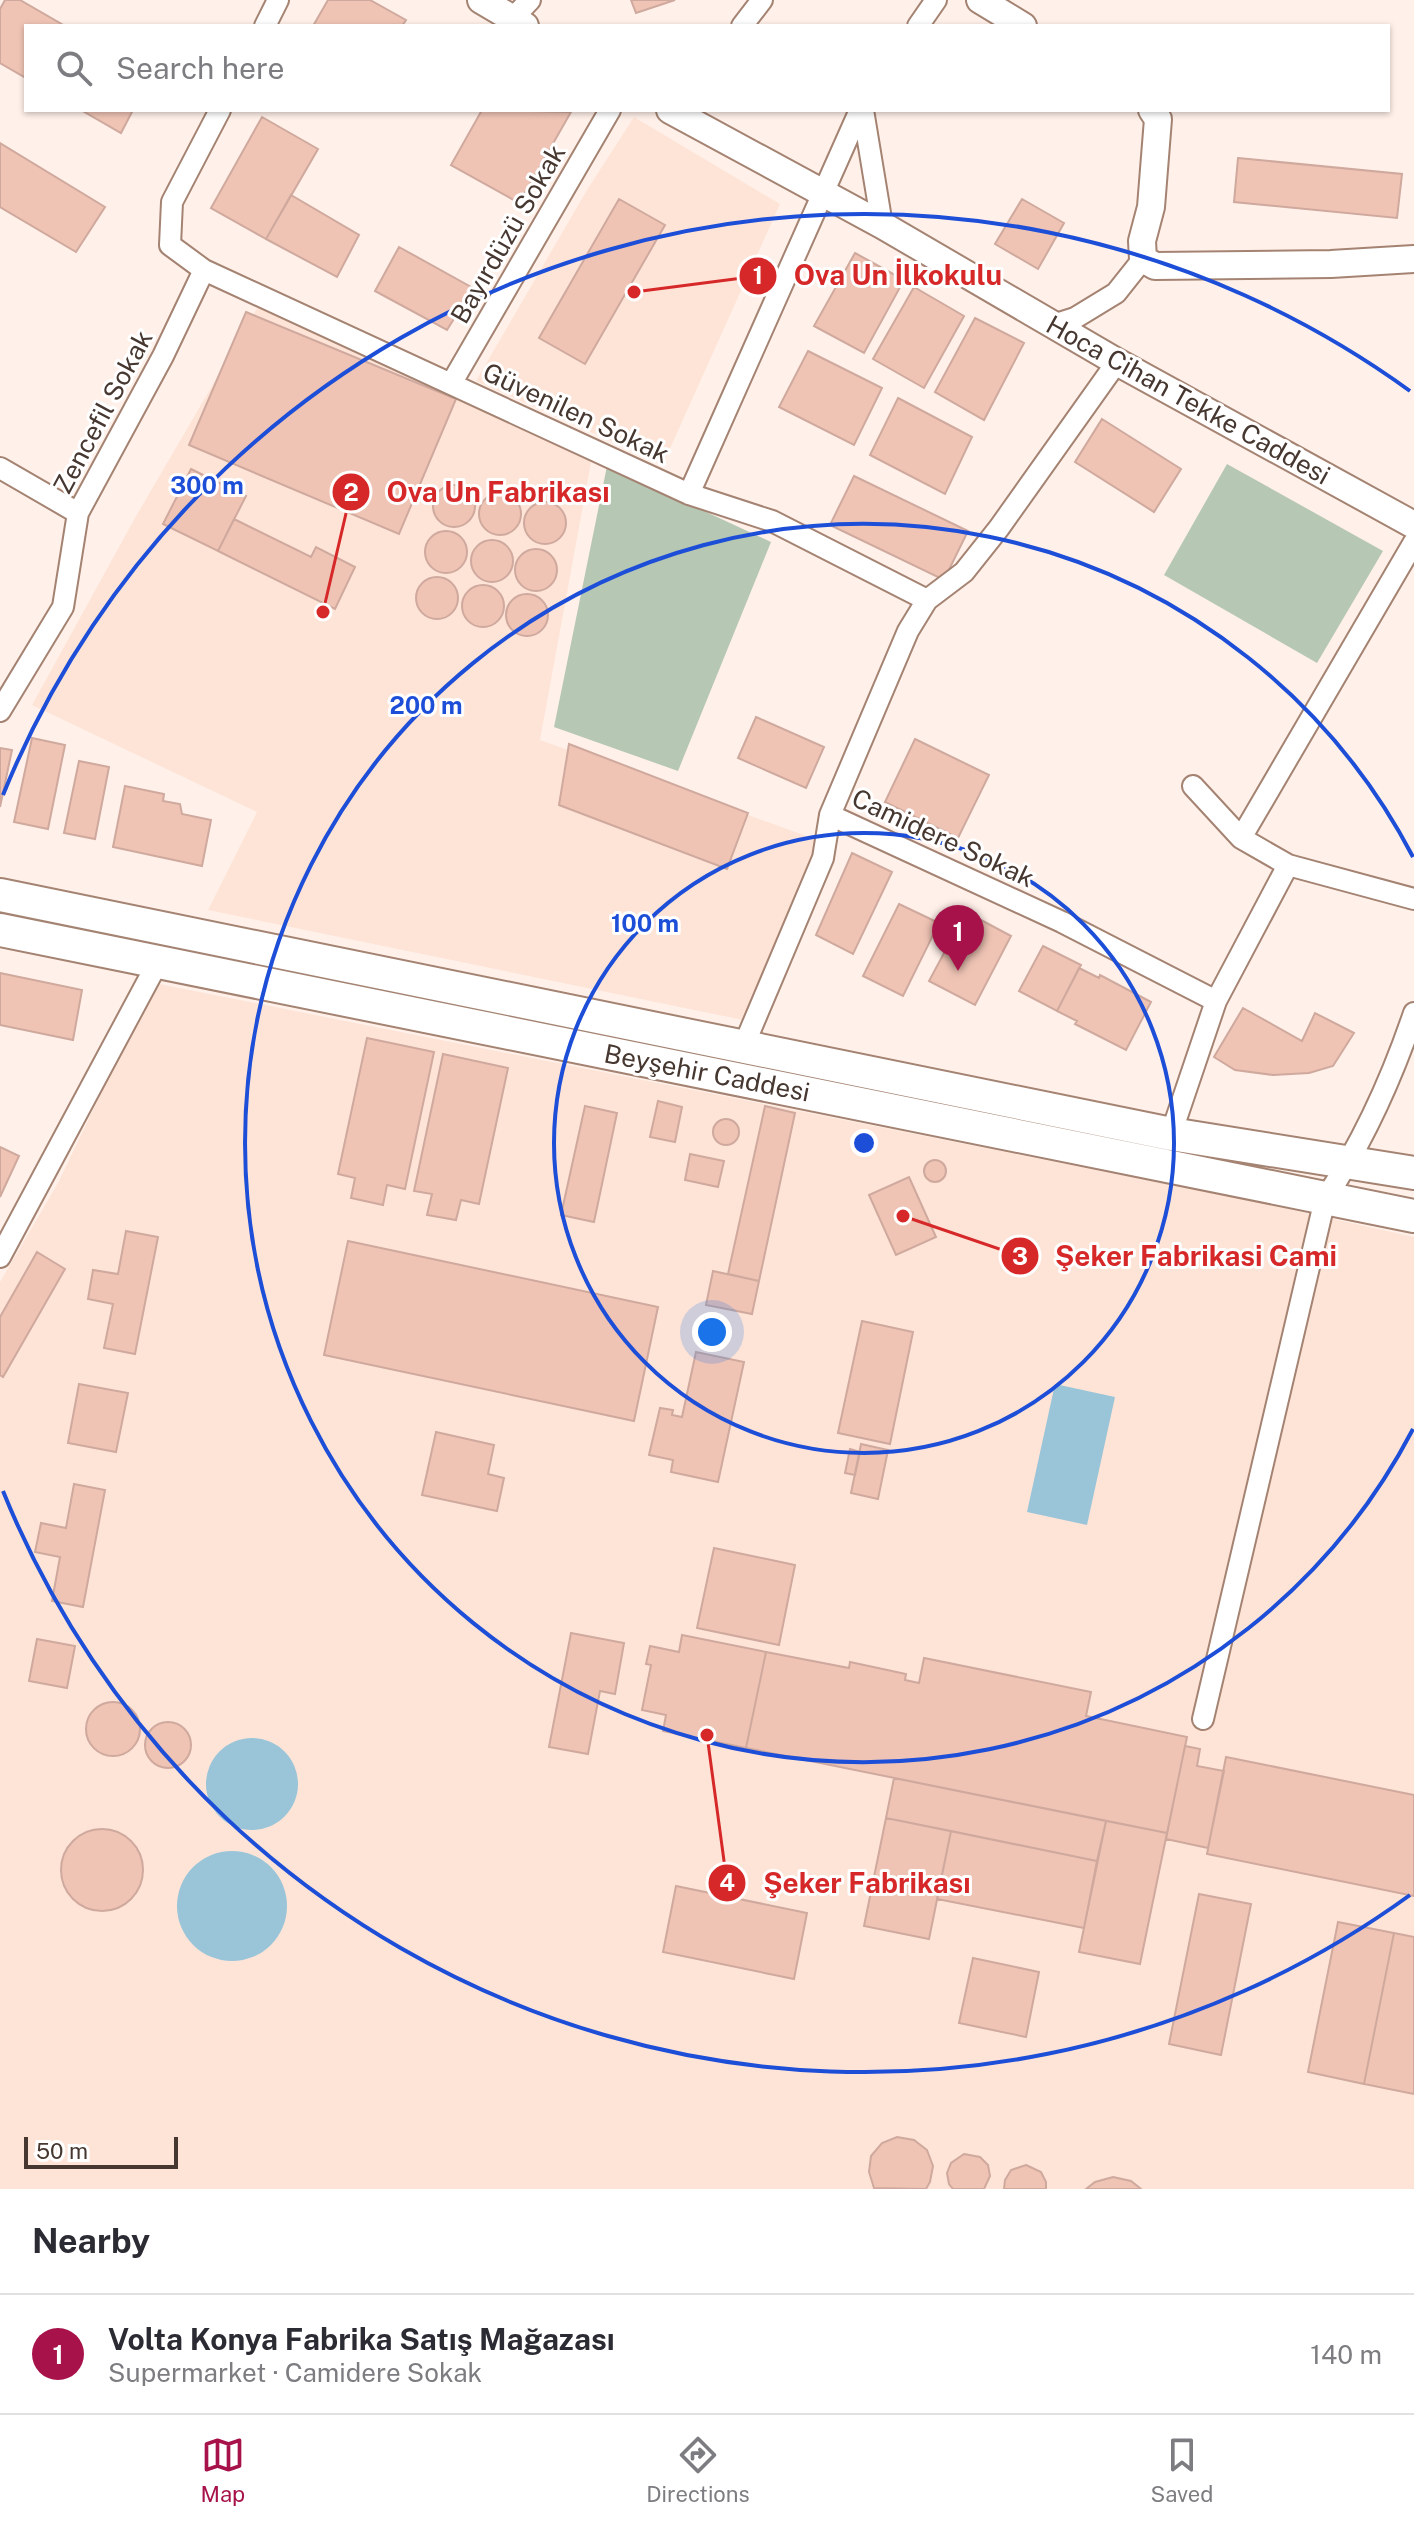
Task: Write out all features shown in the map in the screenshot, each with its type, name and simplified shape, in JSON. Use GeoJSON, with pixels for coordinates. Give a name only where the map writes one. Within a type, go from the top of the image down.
{"type":"FeatureCollection","features":[{"type":"Feature","properties":{"kind":"main road","name":"Beyşehir Caddesi"},"geometry":{"type":"LineString","coordinates":[[0,895],[1171,1134],[1414,1173]]}},
{"type":"Feature","properties":{"kind":"main road","name":"Beyşehir Caddesi"},"geometry":{"type":"LineString","coordinates":[[0,930],[1414,1216]]}},
{"type":"Feature","properties":{"kind":"street"},"geometry":{"type":"LineString","coordinates":[[266,24],[278,0]]}},
{"type":"Feature","properties":{"kind":"street"},"geometry":{"type":"LineString","coordinates":[[481,0],[522,15]]}},
{"type":"Feature","properties":{"kind":"street"},"geometry":{"type":"LineString","coordinates":[[744,24],[762,0]]}},
{"type":"Feature","properties":{"kind":"street"},"geometry":{"type":"LineString","coordinates":[[919,24],[936,0]]}},
{"type":"Feature","properties":{"kind":"street"},"geometry":{"type":"LineString","coordinates":[[980,0],[1020,24]]}},
{"type":"Feature","properties":{"kind":"street","name":"Güvenilen Sokak"},"geometry":{"type":"LineString","coordinates":[[219,112],[172,202],[170,245],[204,270],[689,494],[772,521],[927,600]]}},
{"type":"Feature","properties":{"kind":"street","name":"Bayırdüzü Sokak"},"geometry":{"type":"LineString","coordinates":[[451,384],[609,112]]}},
{"type":"Feature","properties":{"kind":"street","name":"Hoca Cihan Tekke Caddesi"},"geometry":{"type":"LineString","coordinates":[[675,112],[882,225],[1117,362],[1414,525]]}},
{"type":"Feature","properties":{"kind":"street"},"geometry":{"type":"LineString","coordinates":[[689,494],[861,112]]}},
{"type":"Feature","properties":{"kind":"street"},"geometry":{"type":"LineString","coordinates":[[862,112],[882,225]]}},
{"type":"Feature","properties":{"kind":"street"},"geometry":{"type":"LineString","coordinates":[[1053,325],[1075,318],[1116,293],[1143,259],[1142,241],[1151,207],[1158,119],[1153,112]]}},
{"type":"Feature","properties":{"kind":"street"},"geometry":{"type":"LineString","coordinates":[[1143,259],[1155,266],[1331,264],[1414,259]]}},
{"type":"Feature","properties":{"kind":"street","name":"Zencefil Sokak"},"geometry":{"type":"LineString","coordinates":[[0,711],[63,607],[78,513],[163,356],[204,270]]}},
{"type":"Feature","properties":{"kind":"street","name":"Camidere Sokak"},"geometry":{"type":"LineString","coordinates":[[1117,362],[964,572],[927,600],[908,631],[830,815],[1062,922],[1216,1001]]}},
{"type":"Feature","properties":{"kind":"street"},"geometry":{"type":"LineString","coordinates":[[0,468],[78,513]]}},
{"type":"Feature","properties":{"kind":"street"},"geometry":{"type":"LineString","coordinates":[[1241,838],[1414,542]]}},
{"type":"Feature","properties":{"kind":"street"},"geometry":{"type":"LineString","coordinates":[[1193,786],[1241,838],[1288,865],[1414,899]]}},
{"type":"Feature","properties":{"kind":"street"},"geometry":{"type":"LineString","coordinates":[[744,1045],[823,858],[830,815]]}},
{"type":"Feature","properties":{"kind":"street"},"geometry":{"type":"LineString","coordinates":[[1171,1134],[1216,1001],[1288,865]]}},
{"type":"Feature","properties":{"kind":"street"},"geometry":{"type":"LineString","coordinates":[[0,1257],[158,962]]}},
{"type":"Feature","properties":{"kind":"street"},"geometry":{"type":"LineString","coordinates":[[1203,1719],[1325,1199],[1350,1162],[1394,1068],[1414,1013]]}},
{"type":"Feature","properties":{"kind":"shaded area"},"geometry":{"type":"Polygon","coordinates":[[[634,117],[780,204],[663,464],[476,381],[587,190],[634,117]]]}},
{"type":"Feature","properties":{"kind":"shaded area"},"geometry":{"type":"Polygon","coordinates":[[[261,302],[591,462],[540,740],[834,846],[748,1021],[208,910],[257,812],[32,705],[135,518],[261,302]]]}},
{"type":"Feature","properties":{"kind":"shaded area"},"geometry":{"type":"Polygon","coordinates":[[[154,983],[1257,1202],[1414,1237],[1414,2189],[0,2189],[0,1282],[58,1183],[154,983]]]}},
{"type":"Feature","properties":{"kind":"green space"},"geometry":{"type":"Polygon","coordinates":[[[1227,464],[1383,551],[1317,663],[1164,575],[1227,464]]]}},
{"type":"Feature","properties":{"kind":"green space"},"geometry":{"type":"Polygon","coordinates":[[[607,466],[771,542],[678,771],[554,727],[607,466]]]}},
{"type":"Feature","properties":{"kind":"water"},"geometry":{"type":"Polygon","coordinates":[[[1055,1384],[1115,1397],[1087,1525],[1027,1512],[1055,1384]]]}},
{"type":"Feature","properties":{"kind":"water"},"geometry":{"type":"Polygon","coordinates":[[[252,1738],[270,1741],[285,1751],[295,1766],[298,1784],[295,1802],[285,1817],[270,1827],[252,1830],[234,1827],[219,1817],[209,1802],[206,1784],[209,1766],[219,1751],[234,1741],[252,1738]]]}},
{"type":"Feature","properties":{"kind":"water"},"geometry":{"type":"Polygon","coordinates":[[[232,1851],[253,1856],[271,1867],[282,1885],[287,1906],[282,1927],[271,1945],[253,1956],[232,1961],[211,1956],[193,1945],[182,1927],[177,1906],[182,1885],[193,1867],[211,1856],[232,1851]]]}},
{"type":"Feature","properties":{"kind":"building"},"geometry":{"type":"Polygon","coordinates":[[[5,0],[20,0],[62,24],[24,24],[24,77],[0,63],[0,9],[5,0]]]}},
{"type":"Feature","properties":{"kind":"building"},"geometry":{"type":"Polygon","coordinates":[[[328,0],[370,0],[406,20],[403,24],[314,24],[328,0]]]}},
{"type":"Feature","properties":{"kind":"building"},"geometry":{"type":"Polygon","coordinates":[[[631,0],[675,0],[636,13],[631,0]]]}},
{"type":"Feature","properties":{"kind":"building"},"geometry":{"type":"Polygon","coordinates":[[[84,112],[132,112],[121,133],[84,112]]]}},
{"type":"Feature","properties":{"kind":"building"},"geometry":{"type":"Polygon","coordinates":[[[481,112],[571,112],[519,203],[451,165],[481,112]]]}},
{"type":"Feature","properties":{"kind":"building"},"geometry":{"type":"Polygon","coordinates":[[[262,117],[318,149],[266,239],[211,208],[262,117]]]}},
{"type":"Feature","properties":{"kind":"building"},"geometry":{"type":"Polygon","coordinates":[[[0,143],[105,207],[76,252],[0,207],[0,143]]]}},
{"type":"Feature","properties":{"kind":"building"},"geometry":{"type":"Polygon","coordinates":[[[1238,158],[1402,174],[1397,218],[1234,202],[1238,158]]]}},
{"type":"Feature","properties":{"kind":"building"},"geometry":{"type":"Polygon","coordinates":[[[291,195],[359,235],[337,277],[266,239],[291,195]]]}},
{"type":"Feature","properties":{"kind":"building"},"geometry":{"type":"Polygon","coordinates":[[[619,199],[665,225],[585,364],[539,338],[619,199]]]}},
{"type":"Feature","properties":{"kind":"building"},"geometry":{"type":"Polygon","coordinates":[[[1022,199],[1064,223],[1038,269],[995,244],[1022,199]]]}},
{"type":"Feature","properties":{"kind":"building"},"geometry":{"type":"Polygon","coordinates":[[[399,247],[473,288],[447,330],[375,291],[399,247]]]}},
{"type":"Feature","properties":{"kind":"building"},"geometry":{"type":"Polygon","coordinates":[[[855,253],[904,280],[864,353],[814,326],[855,253]]]}},
{"type":"Feature","properties":{"kind":"building"},"geometry":{"type":"Polygon","coordinates":[[[914,287],[964,316],[924,388],[873,359],[914,287]]]}},
{"type":"Feature","properties":{"kind":"building"},"geometry":{"type":"Polygon","coordinates":[[[246,312],[456,399],[399,534],[189,445],[246,312]]]}},
{"type":"Feature","properties":{"kind":"building"},"geometry":{"type":"Polygon","coordinates":[[[975,318],[1024,343],[984,420],[935,392],[975,318]]]}},
{"type":"Feature","properties":{"kind":"building"},"geometry":{"type":"Polygon","coordinates":[[[808,351],[882,388],[854,445],[779,407],[808,351]]]}},
{"type":"Feature","properties":{"kind":"building"},"geometry":{"type":"Polygon","coordinates":[[[898,398],[972,437],[945,494],[870,455],[898,398]]]}},
{"type":"Feature","properties":{"kind":"building"},"geometry":{"type":"Polygon","coordinates":[[[1102,419],[1181,469],[1154,512],[1075,462],[1102,419]]]}},
{"type":"Feature","properties":{"kind":"building"},"geometry":{"type":"Polygon","coordinates":[[[191,469],[246,496],[218,551],[163,524],[191,469]]]}},
{"type":"Feature","properties":{"kind":"building"},"geometry":{"type":"Polygon","coordinates":[[[854,476],[968,531],[944,580],[830,525],[854,476]]]}},
{"type":"Feature","properties":{"kind":"building"},"geometry":{"type":"Polygon","coordinates":[[[454,485],[469,491],[475,506],[469,521],[454,527],[439,521],[433,506],[439,491],[454,485]]]}},
{"type":"Feature","properties":{"kind":"building"},"geometry":{"type":"Polygon","coordinates":[[[500,493],[515,499],[521,514],[515,529],[500,535],[485,529],[479,514],[485,499],[500,493]]]}},
{"type":"Feature","properties":{"kind":"building"},"geometry":{"type":"Polygon","coordinates":[[[545,502],[560,508],[566,523],[560,538],[545,544],[530,538],[524,523],[530,508],[545,502]]]}},
{"type":"Feature","properties":{"kind":"building"},"geometry":{"type":"Polygon","coordinates":[[[234,519],[311,557],[316,547],[355,567],[335,609],[218,551],[234,519]]]}},
{"type":"Feature","properties":{"kind":"building"},"geometry":{"type":"Polygon","coordinates":[[[446,531],[461,537],[467,552],[461,567],[446,573],[431,567],[425,552],[431,537],[446,531]]]}},
{"type":"Feature","properties":{"kind":"building"},"geometry":{"type":"Polygon","coordinates":[[[492,540],[507,546],[513,561],[507,576],[492,582],[477,576],[471,561],[477,546],[492,540]]]}},
{"type":"Feature","properties":{"kind":"building"},"geometry":{"type":"Polygon","coordinates":[[[536,549],[551,555],[557,570],[551,585],[536,591],[521,585],[515,570],[521,555],[536,549]]]}},
{"type":"Feature","properties":{"kind":"building"},"geometry":{"type":"Polygon","coordinates":[[[437,577],[452,583],[458,598],[452,613],[437,619],[422,613],[416,598],[422,583],[437,577]]]}},
{"type":"Feature","properties":{"kind":"building"},"geometry":{"type":"Polygon","coordinates":[[[483,585],[498,591],[504,606],[498,621],[483,627],[468,621],[462,606],[468,591],[483,585]]]}},
{"type":"Feature","properties":{"kind":"building"},"geometry":{"type":"Polygon","coordinates":[[[527,594],[542,600],[548,615],[542,630],[527,636],[512,630],[506,615],[512,600],[527,594]]]}},
{"type":"Feature","properties":{"kind":"building"},"geometry":{"type":"Polygon","coordinates":[[[756,717],[824,747],[806,788],[738,758],[756,717]]]}},
{"type":"Feature","properties":{"kind":"building"},"geometry":{"type":"Polygon","coordinates":[[[32,738],[65,745],[48,829],[14,822],[32,738]]]}},
{"type":"Feature","properties":{"kind":"building"},"geometry":{"type":"Polygon","coordinates":[[[915,739],[989,775],[958,838],[885,802],[915,739]]]}},
{"type":"Feature","properties":{"kind":"building"},"geometry":{"type":"Polygon","coordinates":[[[569,744],[748,813],[727,869],[559,805],[569,744]]]}},
{"type":"Feature","properties":{"kind":"building"},"geometry":{"type":"Polygon","coordinates":[[[0,748],[12,750],[0,807],[0,748]]]}},
{"type":"Feature","properties":{"kind":"building"},"geometry":{"type":"Polygon","coordinates":[[[79,761],[109,767],[95,839],[64,833],[79,761]]]}},
{"type":"Feature","properties":{"kind":"building"},"geometry":{"type":"Polygon","coordinates":[[[125,786],[164,794],[163,801],[180,804],[182,814],[211,820],[202,866],[113,847],[125,786]]]}},
{"type":"Feature","properties":{"kind":"building"},"geometry":{"type":"Polygon","coordinates":[[[852,853],[892,872],[853,954],[816,935],[852,853]]]}},
{"type":"Feature","properties":{"kind":"building"},"geometry":{"type":"Polygon","coordinates":[[[899,904],[939,923],[903,996],[863,976],[899,904]]]}},
{"type":"Feature","properties":{"kind":"building"},"geometry":{"type":"Polygon","coordinates":[[[966,912],[1011,936],[975,1005],[929,981],[966,912]]]}},
{"type":"Feature","properties":{"kind":"building"},"geometry":{"type":"Polygon","coordinates":[[[1043,946],[1081,965],[1057,1011],[1019,991],[1043,946]]]}},
{"type":"Feature","properties":{"kind":"building"},"geometry":{"type":"Polygon","coordinates":[[[1079,968],[1099,978],[1100,975],[1151,1002],[1126,1050],[1075,1024],[1077,1021],[1057,1011],[1079,968]]]}},
{"type":"Feature","properties":{"kind":"building"},"geometry":{"type":"Polygon","coordinates":[[[0,973],[82,990],[73,1040],[0,1025],[0,973]]]}},
{"type":"Feature","properties":{"kind":"building"},"geometry":{"type":"Polygon","coordinates":[[[1243,1008],[1302,1041],[1315,1013],[1354,1033],[1333,1066],[1309,1073],[1273,1075],[1235,1070],[1214,1057],[1243,1008]]]}},
{"type":"Feature","properties":{"kind":"building"},"geometry":{"type":"Polygon","coordinates":[[[367,1038],[434,1052],[405,1189],[387,1185],[383,1205],[351,1198],[355,1178],[338,1174],[367,1038]]]}},
{"type":"Feature","properties":{"kind":"building"},"geometry":{"type":"Polygon","coordinates":[[[443,1054],[508,1068],[479,1204],[461,1200],[456,1220],[427,1215],[432,1194],[414,1191],[443,1054]]]}},
{"type":"Feature","properties":{"kind":"building"},"geometry":{"type":"Polygon","coordinates":[[[658,1101],[682,1107],[675,1142],[650,1137],[658,1101]]]}},
{"type":"Feature","properties":{"kind":"building"},"geometry":{"type":"Polygon","coordinates":[[[585,1106],[617,1113],[594,1222],[561,1215],[585,1106]]]}},
{"type":"Feature","properties":{"kind":"building"},"geometry":{"type":"Polygon","coordinates":[[[765,1106],[795,1113],[759,1281],[728,1274],[765,1106]]]}},
{"type":"Feature","properties":{"kind":"building"},"geometry":{"type":"Polygon","coordinates":[[[726,1119],[735,1123],[739,1132],[735,1141],[726,1145],[717,1141],[713,1132],[717,1123],[726,1119]]]}},
{"type":"Feature","properties":{"kind":"building"},"geometry":{"type":"Polygon","coordinates":[[[0,1147],[19,1156],[0,1197],[0,1147]]]}},
{"type":"Feature","properties":{"kind":"building"},"geometry":{"type":"Polygon","coordinates":[[[690,1154],[724,1161],[718,1187],[685,1180],[690,1154]]]}},
{"type":"Feature","properties":{"kind":"building"},"geometry":{"type":"Polygon","coordinates":[[[935,1160],[943,1163],[946,1171],[943,1179],[935,1182],[927,1179],[924,1171],[927,1163],[935,1160]]]}},
{"type":"Feature","properties":{"kind":"building"},"geometry":{"type":"Polygon","coordinates":[[[909,1177],[936,1237],[896,1255],[869,1195],[909,1177]]]}},
{"type":"Feature","properties":{"kind":"building"},"geometry":{"type":"Polygon","coordinates":[[[126,1231],[158,1237],[135,1354],[104,1348],[113,1304],[88,1299],[93,1270],[118,1274],[126,1231]]]}},
{"type":"Feature","properties":{"kind":"building"},"geometry":{"type":"Polygon","coordinates":[[[348,1241],[658,1307],[634,1421],[324,1355],[348,1241]]]}},
{"type":"Feature","properties":{"kind":"building"},"geometry":{"type":"Polygon","coordinates":[[[37,1252],[65,1269],[3,1377],[0,1375],[0,1317],[37,1252]]]}},
{"type":"Feature","properties":{"kind":"building"},"geometry":{"type":"Polygon","coordinates":[[[713,1271],[759,1281],[752,1314],[706,1305],[713,1271]]]}},
{"type":"Feature","properties":{"kind":"building"},"geometry":{"type":"Polygon","coordinates":[[[862,1321],[913,1332],[890,1444],[838,1433],[862,1321]]]}},
{"type":"Feature","properties":{"kind":"building"},"geometry":{"type":"Polygon","coordinates":[[[696,1352],[744,1362],[718,1482],[671,1472],[673,1460],[649,1455],[660,1408],[673,1410],[672,1415],[682,1417],[696,1352]]]}},
{"type":"Feature","properties":{"kind":"building"},"geometry":{"type":"Polygon","coordinates":[[[79,1384],[128,1393],[116,1452],[68,1443],[79,1384]]]}},
{"type":"Feature","properties":{"kind":"building"},"geometry":{"type":"Polygon","coordinates":[[[436,1432],[494,1445],[488,1474],[504,1478],[497,1511],[422,1495],[436,1432]]]}},
{"type":"Feature","properties":{"kind":"building"},"geometry":{"type":"Polygon","coordinates":[[[861,1444],[888,1450],[878,1499],[851,1493],[861,1444]]]}},
{"type":"Feature","properties":{"kind":"building"},"geometry":{"type":"Polygon","coordinates":[[[850,1449],[860,1452],[855,1475],[845,1473],[850,1449]]]}},
{"type":"Feature","properties":{"kind":"building"},"geometry":{"type":"Polygon","coordinates":[[[74,1484],[105,1490],[83,1607],[52,1601],[60,1557],[35,1552],[41,1523],[66,1528],[74,1484]]]}},
{"type":"Feature","properties":{"kind":"building"},"geometry":{"type":"Polygon","coordinates":[[[714,1548],[795,1565],[779,1645],[697,1628],[714,1548]]]}},
{"type":"Feature","properties":{"kind":"building"},"geometry":{"type":"Polygon","coordinates":[[[571,1633],[624,1643],[615,1694],[600,1691],[588,1754],[549,1747],[571,1633]]]}},
{"type":"Feature","properties":{"kind":"building"},"geometry":{"type":"Polygon","coordinates":[[[682,1635],[766,1652],[746,1748],[663,1731],[666,1715],[642,1710],[651,1665],[646,1664],[650,1646],[679,1652],[682,1635]]]}},
{"type":"Feature","properties":{"kind":"building"},"geometry":{"type":"Polygon","coordinates":[[[37,1639],[75,1646],[67,1688],[29,1681],[37,1639]]]}},
{"type":"Feature","properties":{"kind":"building"},"geometry":{"type":"Polygon","coordinates":[[[766,1652],[849,1668],[850,1662],[906,1674],[905,1680],[919,1683],[924,1658],[1091,1692],[1086,1716],[1187,1737],[1167,1833],[746,1748],[766,1652]]]}},
{"type":"Feature","properties":{"kind":"building"},"geometry":{"type":"Polygon","coordinates":[[[113,1702],[132,1710],[140,1729],[132,1748],[113,1756],[94,1748],[86,1729],[94,1710],[113,1702]]]}},
{"type":"Feature","properties":{"kind":"building"},"geometry":{"type":"Polygon","coordinates":[[[168,1722],[184,1729],[191,1745],[184,1761],[168,1768],[152,1761],[145,1745],[152,1729],[168,1722]]]}},
{"type":"Feature","properties":{"kind":"building"},"geometry":{"type":"Polygon","coordinates":[[[1185,1746],[1200,1749],[1197,1766],[1224,1771],[1208,1848],[1166,1839],[1185,1746]]]}},
{"type":"Feature","properties":{"kind":"building"},"geometry":{"type":"Polygon","coordinates":[[[1226,1757],[1414,1795],[1414,1896],[1207,1854],[1226,1757]]]}},
{"type":"Feature","properties":{"kind":"building"},"geometry":{"type":"Polygon","coordinates":[[[894,1778],[1106,1821],[1097,1861],[886,1818],[894,1778]]]}},
{"type":"Feature","properties":{"kind":"building"},"geometry":{"type":"Polygon","coordinates":[[[886,1818],[951,1831],[929,1939],[864,1926],[886,1818]]]}},
{"type":"Feature","properties":{"kind":"building"},"geometry":{"type":"Polygon","coordinates":[[[1106,1821],[1167,1833],[1140,1964],[1079,1952],[1106,1821]]]}},
{"type":"Feature","properties":{"kind":"building"},"geometry":{"type":"Polygon","coordinates":[[[94,1829],[110,1829],[125,1836],[136,1847],[143,1870],[140,1886],[131,1899],[110,1911],[94,1911],[79,1904],[68,1893],[61,1878],[61,1862],[68,1847],[79,1836],[94,1829]]]}},
{"type":"Feature","properties":{"kind":"building"},"geometry":{"type":"Polygon","coordinates":[[[951,1831],[1097,1861],[1084,1928],[937,1899],[951,1831]]]}},
{"type":"Feature","properties":{"kind":"building"},"geometry":{"type":"Polygon","coordinates":[[[676,1886],[807,1913],[794,1979],[663,1952],[676,1886]]]}},
{"type":"Feature","properties":{"kind":"building"},"geometry":{"type":"Polygon","coordinates":[[[1199,1894],[1251,1904],[1221,2055],[1169,2044],[1199,1894]]]}},
{"type":"Feature","properties":{"kind":"building"},"geometry":{"type":"Polygon","coordinates":[[[1338,1922],[1394,1933],[1364,2084],[1308,2072],[1338,1922]]]}},
{"type":"Feature","properties":{"kind":"building"},"geometry":{"type":"Polygon","coordinates":[[[1394,1933],[1414,1937],[1414,2094],[1364,2084],[1394,1933]]]}},
{"type":"Feature","properties":{"kind":"building"},"geometry":{"type":"Polygon","coordinates":[[[973,1958],[1039,1972],[1026,2037],[959,2023],[973,1958]]]}},
{"type":"Feature","properties":{"kind":"building"},"geometry":{"type":"Polygon","coordinates":[[[897,2137],[914,2140],[927,2150],[933,2166],[926,2189],[874,2188],[869,2172],[871,2156],[882,2143],[897,2137]]]}},
{"type":"Feature","properties":{"kind":"building"},"geometry":{"type":"Polygon","coordinates":[[[964,2154],[980,2157],[988,2165],[990,2176],[984,2189],[953,2189],[949,2184],[947,2173],[951,2163],[964,2154]]]}},
{"type":"Feature","properties":{"kind":"building"},"geometry":{"type":"Polygon","coordinates":[[[1026,2165],[1041,2172],[1046,2189],[1004,2189],[1011,2170],[1026,2165]]]}},
{"type":"Feature","properties":{"kind":"building"},"geometry":{"type":"Polygon","coordinates":[[[1113,2177],[1131,2181],[1141,2189],[1086,2189],[1095,2182],[1113,2177]]]}},
{"type":"Feature","properties":{"kind":"place","name":"Ova Un İlkokulu"},"geometry":{"type":"Point","coordinates":[634,292]}},
{"type":"Feature","properties":{"kind":"place","name":"Ova Un Fabrikası"},"geometry":{"type":"Point","coordinates":[323,612]}},
{"type":"Feature","properties":{"kind":"place","name":"Volta Konya Fabrika Satış Mağazası"},"geometry":{"type":"Point","coordinates":[958,971]}},
{"type":"Feature","properties":{"kind":"place","name":"Şeker Fabrikasi Cami"},"geometry":{"type":"Point","coordinates":[903,1216]}},
{"type":"Feature","properties":{"kind":"place","name":"Şeker Fabrikası"},"geometry":{"type":"Point","coordinates":[707,1735]}}]}
